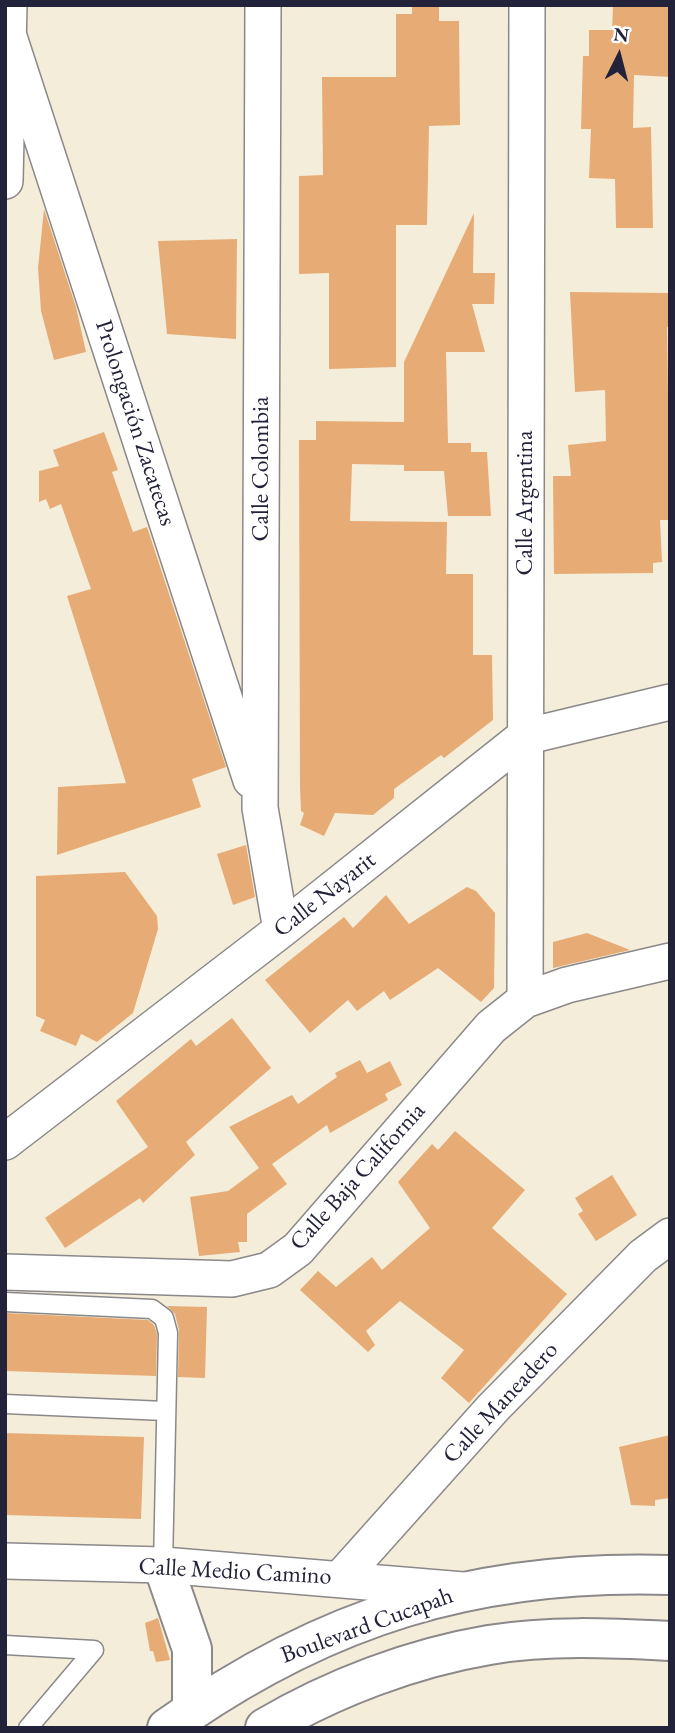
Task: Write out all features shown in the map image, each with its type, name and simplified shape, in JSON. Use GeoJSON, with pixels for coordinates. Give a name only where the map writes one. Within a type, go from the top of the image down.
{"type":"FeatureCollection","features":[{"type":"Feature","properties":{"kind":"main road"},"geometry":{"type":"LineString","coordinates":[[163,1565],[192,1649],[180,1719]]}},
{"type":"Feature","properties":{"kind":"main road","name":"Boulevard Cucapah"},"geometry":{"type":"LineString","coordinates":[[180,1719],[268,1663],[314,1642],[423,1601],[464,1590],[561,1576],[670,1575]]}},
{"type":"Feature","properties":{"kind":"main road","name":"Boulevard Cucapah"},"geometry":{"type":"LineString","coordinates":[[265,1728],[326,1696],[383,1674],[489,1645],[606,1637],[670,1641]]}},
{"type":"Feature","properties":{"kind":"street","name":"Calle Colombia"},"geometry":{"type":"LineString","coordinates":[[263,5],[260,808],[281,930]]}},
{"type":"Feature","properties":{"kind":"street","name":"Calle Argentina"},"geometry":{"type":"LineString","coordinates":[[526,1000],[524,737],[527,5]]}},
{"type":"Feature","properties":{"kind":"street","name":"Prolongación Zacatecas"},"geometry":{"type":"LineString","coordinates":[[9,21],[260,808]]}},
{"type":"Feature","properties":{"kind":"street"},"geometry":{"type":"LineString","coordinates":[[5,181],[9,21]]}},
{"type":"Feature","properties":{"kind":"street","name":"Calle Nayarit"},"geometry":{"type":"LineString","coordinates":[[5,1142],[281,930],[524,737],[670,702]]}},
{"type":"Feature","properties":{"kind":"street","name":"Calle Baja California"},"geometry":{"type":"LineString","coordinates":[[5,1272],[232,1279],[269,1270],[298,1249],[491,1027],[526,1000],[567,985],[670,961]]}},
{"type":"Feature","properties":{"kind":"street","name":"Calle Maneadero"},"geometry":{"type":"LineString","coordinates":[[341,1578],[493,1408],[643,1256],[670,1236]]}},
{"type":"Feature","properties":{"kind":"street","name":"Calle Medio Camino"},"geometry":{"type":"LineString","coordinates":[[5,1561],[163,1565],[464,1590]]}},
{"type":"Feature","properties":{"kind":"lane"},"geometry":{"type":"LineString","coordinates":[[5,1302],[152,1308],[164,1318],[168,1333],[163,1565]]}},
{"type":"Feature","properties":{"kind":"lane"},"geometry":{"type":"LineString","coordinates":[[5,1404],[165,1410]]}},
{"type":"Feature","properties":{"kind":"lane"},"geometry":{"type":"LineString","coordinates":[[5,1645],[94,1650],[28,1728]]}},
{"type":"Feature","properties":{"kind":"building"},"geometry":{"type":"Polygon","coordinates":[[[412,5],[439,5],[439,21],[459,21],[460,125],[429,126],[427,225],[396,225],[396,367],[329,369],[329,273],[299,274],[299,176],[323,175],[322,77],[396,77],[396,14],[412,14],[412,5]]]}},
{"type":"Feature","properties":{"kind":"building"},"geometry":{"type":"Polygon","coordinates":[[[613,5],[670,5],[670,77],[634,75],[633,128],[651,127],[653,228],[616,228],[615,179],[589,178],[591,129],[581,129],[583,56],[589,56],[589,30],[612,30],[613,5]]]}},
{"type":"Feature","properties":{"kind":"building"},"geometry":{"type":"Polygon","coordinates":[[[44,209],[76,307],[86,352],[54,360],[41,311],[38,268],[44,209]]]}},
{"type":"Feature","properties":{"kind":"building"},"geometry":{"type":"Polygon","coordinates":[[[474,213],[473,273],[495,273],[494,304],[472,304],[485,352],[446,352],[448,443],[471,443],[471,452],[487,452],[491,516],[448,516],[444,471],[404,471],[404,465],[352,464],[350,521],[447,522],[446,574],[473,574],[473,655],[492,655],[493,720],[444,758],[441,755],[394,789],[394,798],[373,815],[335,813],[324,836],[300,825],[304,813],[301,811],[300,788],[299,440],[316,440],[316,421],[404,422],[404,362],[474,213]]]}},
{"type":"Feature","properties":{"kind":"building"},"geometry":{"type":"Polygon","coordinates":[[[237,239],[236,339],[167,334],[158,241],[237,239]]]}},
{"type":"Feature","properties":{"kind":"building"},"geometry":{"type":"Polygon","coordinates":[[[570,292],[670,293],[670,327],[667,327],[670,520],[660,520],[662,562],[653,563],[653,573],[554,574],[553,476],[571,476],[568,445],[606,441],[605,390],[575,392],[570,292]]]}},
{"type":"Feature","properties":{"kind":"building"},"geometry":{"type":"Polygon","coordinates":[[[104,432],[118,470],[112,472],[133,532],[147,527],[226,767],[192,779],[201,807],[57,855],[58,787],[126,783],[67,596],[91,589],[61,504],[50,509],[46,499],[39,502],[39,471],[59,466],[53,450],[104,432]]]}},
{"type":"Feature","properties":{"kind":"building"},"geometry":{"type":"Polygon","coordinates":[[[246,845],[255,897],[233,905],[217,854],[246,845]]]}},
{"type":"Feature","properties":{"kind":"building"},"geometry":{"type":"Polygon","coordinates":[[[125,872],[157,916],[158,929],[133,1013],[97,1042],[81,1034],[76,1046],[40,1031],[45,1020],[36,1016],[36,876],[125,872]]]}},
{"type":"Feature","properties":{"kind":"building"},"geometry":{"type":"Polygon","coordinates":[[[467,887],[476,891],[495,913],[494,988],[481,1002],[438,968],[390,1000],[384,991],[357,1011],[348,1000],[310,1033],[265,980],[344,917],[353,928],[386,895],[409,924],[467,887]]]}},
{"type":"Feature","properties":{"kind":"building"},"geometry":{"type":"Polygon","coordinates":[[[587,933],[630,950],[553,968],[553,942],[587,933]]]}},
{"type":"Feature","properties":{"kind":"building"},"geometry":{"type":"Polygon","coordinates":[[[232,1018],[271,1068],[186,1142],[195,1155],[143,1203],[140,1198],[65,1248],[45,1218],[148,1147],[116,1101],[191,1039],[196,1046],[232,1018]]]}},
{"type":"Feature","properties":{"kind":"building"},"geometry":{"type":"Polygon","coordinates":[[[360,1060],[367,1073],[390,1061],[402,1085],[385,1094],[388,1100],[330,1133],[327,1125],[272,1164],[287,1184],[247,1214],[247,1242],[238,1242],[240,1252],[199,1256],[190,1197],[228,1191],[259,1168],[229,1127],[292,1095],[298,1104],[337,1077],[335,1073],[360,1060]]]}},
{"type":"Feature","properties":{"kind":"building"},"geometry":{"type":"Polygon","coordinates":[[[455,1131],[525,1190],[492,1228],[567,1294],[469,1403],[441,1378],[464,1350],[400,1301],[366,1331],[375,1345],[368,1352],[300,1290],[318,1271],[336,1287],[372,1257],[382,1270],[430,1228],[398,1182],[432,1144],[438,1150],[455,1131]]]}},
{"type":"Feature","properties":{"kind":"building"},"geometry":{"type":"Polygon","coordinates":[[[612,1175],[637,1215],[596,1241],[578,1214],[583,1211],[575,1198],[612,1175]]]}},
{"type":"Feature","properties":{"kind":"building"},"geometry":{"type":"Polygon","coordinates":[[[167,1306],[207,1307],[205,1378],[178,1377],[179,1330],[175,1314],[167,1306]]]}},
{"type":"Feature","properties":{"kind":"building"},"geometry":{"type":"Polygon","coordinates":[[[5,1313],[148,1320],[154,1325],[157,1334],[156,1376],[5,1371],[5,1313]]]}},
{"type":"Feature","properties":{"kind":"building"},"geometry":{"type":"Polygon","coordinates":[[[5,1433],[144,1437],[141,1519],[5,1515],[5,1433]]]}},
{"type":"Feature","properties":{"kind":"building"},"geometry":{"type":"Polygon","coordinates":[[[670,1435],[670,1498],[655,1500],[655,1506],[631,1505],[619,1447],[670,1435]]]}},
{"type":"Feature","properties":{"kind":"building"},"geometry":{"type":"Polygon","coordinates":[[[158,1618],[170,1660],[156,1662],[153,1651],[150,1651],[145,1623],[158,1618]]]}}]}
